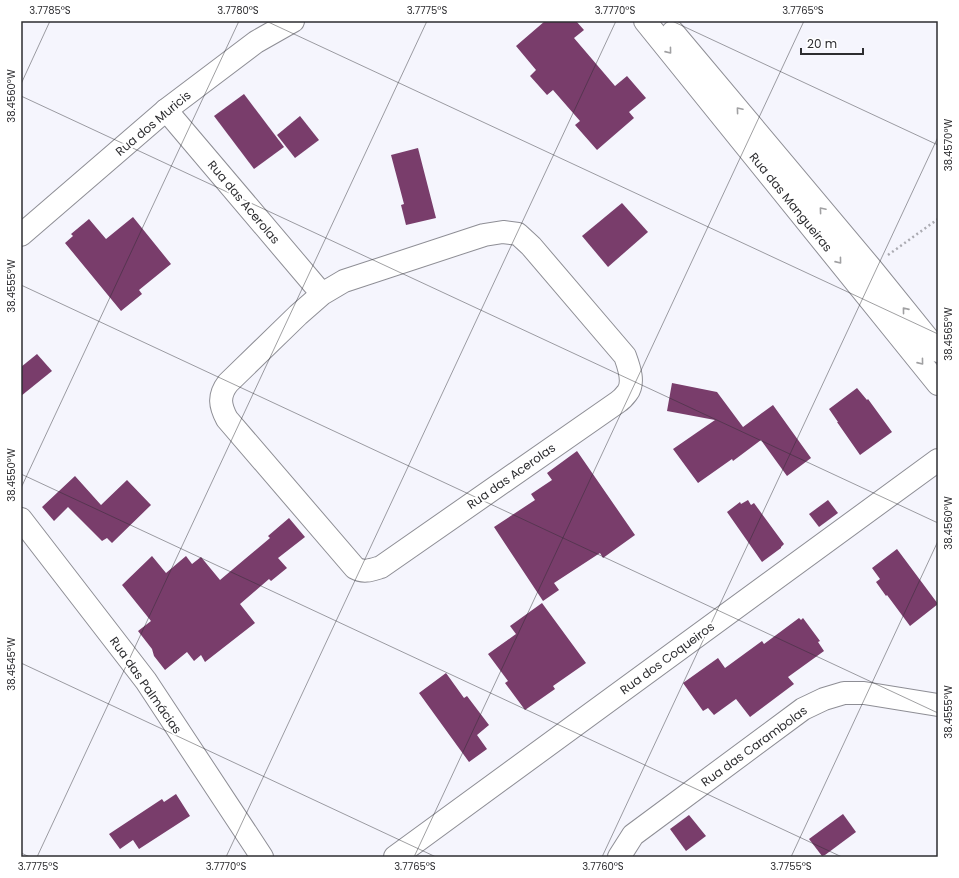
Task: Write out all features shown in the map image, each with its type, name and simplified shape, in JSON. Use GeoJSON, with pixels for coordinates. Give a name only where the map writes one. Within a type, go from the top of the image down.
{"type":"FeatureCollection","features":[{"type":"Feature","properties":{"kind":"street","name":"Rua dos Muricis"},"geometry":{"type":"LineString","coordinates":[[21,235],[166,110],[256,42],[293,21]]}},
{"type":"Feature","properties":{"kind":"street","name":"Rua das Mangueiras"},"geometry":{"type":"LineString","coordinates":[[645,21],[863,274],[938,351]]}},
{"type":"Feature","properties":{"kind":"street","name":"Rua das Mangueiras"},"geometry":{"type":"LineString","coordinates":[[663,21],[863,274],[938,384]]}},
{"type":"Feature","properties":{"kind":"street","name":"Rua das Acerolas"},"geometry":{"type":"LineString","coordinates":[[166,110],[322,294]]}},
{"type":"Feature","properties":{"kind":"street","name":"Rua das Acerolas"},"geometry":{"type":"LineString","coordinates":[[503,232],[518,234],[532,246],[625,356],[630,370],[631,383],[628,392],[618,402],[381,567],[367,571],[360,571],[354,568],[227,419],[222,411],[221,400],[223,390],[228,383],[298,315],[322,294],[344,281],[484,234],[503,232]]}},
{"type":"Feature","properties":{"kind":"street","name":"Rua dos Coqueiros"},"geometry":{"type":"LineString","coordinates":[[396,857],[938,460]]}},
{"type":"Feature","properties":{"kind":"street","name":"Rua das Palmácias"},"geometry":{"type":"LineString","coordinates":[[21,519],[146,681],[262,857]]}},
{"type":"Feature","properties":{"kind":"street","name":"Rua das Carambolas"},"geometry":{"type":"LineString","coordinates":[[619,857],[633,835],[803,709],[824,699],[844,693],[864,693],[938,706]]}},
{"type":"Feature","properties":{"kind":"path"},"geometry":{"type":"LineString","coordinates":[[863,274],[938,219]]}},
{"type":"Feature","properties":{"kind":"building"},"geometry":{"type":"Polygon","coordinates":[[[545,21],[576,21],[584,30],[574,38],[615,86],[627,76],[646,98],[629,112],[634,118],[597,150],[575,125],[580,121],[553,90],[547,95],[530,76],[536,70],[516,46],[545,21]]]}},
{"type":"Feature","properties":{"kind":"building"},"geometry":{"type":"Polygon","coordinates":[[[244,94],[284,147],[254,169],[214,116],[244,94]]]}},
{"type":"Feature","properties":{"kind":"building"},"geometry":{"type":"Polygon","coordinates":[[[300,116],[319,140],[295,158],[277,135],[300,116]]]}},
{"type":"Feature","properties":{"kind":"building"},"geometry":{"type":"Polygon","coordinates":[[[418,148],[436,218],[406,225],[401,205],[404,204],[391,155],[418,148]]]}},
{"type":"Feature","properties":{"kind":"building"},"geometry":{"type":"Polygon","coordinates":[[[622,203],[648,232],[608,267],[582,236],[622,203]]]}},
{"type":"Feature","properties":{"kind":"building"},"geometry":{"type":"Polygon","coordinates":[[[133,217],[171,264],[139,290],[142,294],[121,311],[65,243],[73,236],[71,234],[89,219],[106,239],[133,217]]]}},
{"type":"Feature","properties":{"kind":"building"},"geometry":{"type":"Polygon","coordinates":[[[37,354],[52,371],[21,396],[21,367],[37,354]]]}},
{"type":"Feature","properties":{"kind":"building"},"geometry":{"type":"Polygon","coordinates":[[[672,383],[717,392],[743,427],[773,405],[811,458],[787,476],[761,440],[733,461],[732,459],[698,483],[673,449],[715,420],[667,411],[672,383]]]}},
{"type":"Feature","properties":{"kind":"building"},"geometry":{"type":"Polygon","coordinates":[[[857,388],[867,400],[868,399],[892,432],[860,455],[829,409],[857,388]]]}},
{"type":"Feature","properties":{"kind":"building"},"geometry":{"type":"Polygon","coordinates":[[[577,451],[635,535],[603,558],[600,553],[554,583],[559,590],[543,601],[494,527],[535,500],[531,494],[552,480],[547,473],[577,451]]]}},
{"type":"Feature","properties":{"kind":"building"},"geometry":{"type":"Polygon","coordinates":[[[75,476],[101,505],[127,480],[151,505],[112,543],[107,538],[102,541],[68,507],[54,521],[42,507],[75,476]]]}},
{"type":"Feature","properties":{"kind":"building"},"geometry":{"type":"Polygon","coordinates":[[[748,500],[751,505],[754,503],[784,544],[762,562],[727,512],[740,502],[741,504],[748,500]]]}},
{"type":"Feature","properties":{"kind":"building"},"geometry":{"type":"Polygon","coordinates":[[[828,500],[838,513],[819,527],[809,514],[828,500]]]}},
{"type":"Feature","properties":{"kind":"building"},"geometry":{"type":"Polygon","coordinates":[[[289,518],[305,537],[278,558],[287,568],[271,581],[269,579],[240,604],[255,623],[205,662],[201,655],[194,661],[187,652],[165,670],[154,656],[152,649],[138,631],[151,621],[122,585],[152,556],[166,573],[186,556],[192,564],[201,557],[220,580],[270,538],[268,536],[289,518]]]}},
{"type":"Feature","properties":{"kind":"building"},"geometry":{"type":"Polygon","coordinates":[[[897,549],[938,604],[910,626],[876,582],[880,579],[872,568],[897,549]]]}},
{"type":"Feature","properties":{"kind":"building"},"geometry":{"type":"Polygon","coordinates":[[[542,603],[586,663],[553,686],[555,689],[525,710],[505,683],[508,681],[488,654],[516,634],[510,626],[542,603]]]}},
{"type":"Feature","properties":{"kind":"building"},"geometry":{"type":"Polygon","coordinates":[[[799,618],[801,620],[803,618],[820,641],[818,642],[824,651],[788,677],[794,684],[750,717],[736,699],[714,715],[708,708],[703,711],[683,683],[718,658],[725,668],[762,641],[764,644],[799,618]]]}},
{"type":"Feature","properties":{"kind":"building"},"geometry":{"type":"Polygon","coordinates":[[[446,673],[464,698],[467,696],[489,725],[477,735],[487,749],[469,762],[419,693],[446,673]]]}},
{"type":"Feature","properties":{"kind":"building"},"geometry":{"type":"Polygon","coordinates":[[[176,794],[190,816],[139,849],[133,840],[120,849],[109,834],[162,799],[164,802],[176,794]]]}},
{"type":"Feature","properties":{"kind":"building"},"geometry":{"type":"Polygon","coordinates":[[[843,814],[856,832],[822,856],[809,839],[843,814]]]}},
{"type":"Feature","properties":{"kind":"building"},"geometry":{"type":"Polygon","coordinates":[[[689,815],[706,836],[686,851],[670,829],[689,815]]]}}]}
